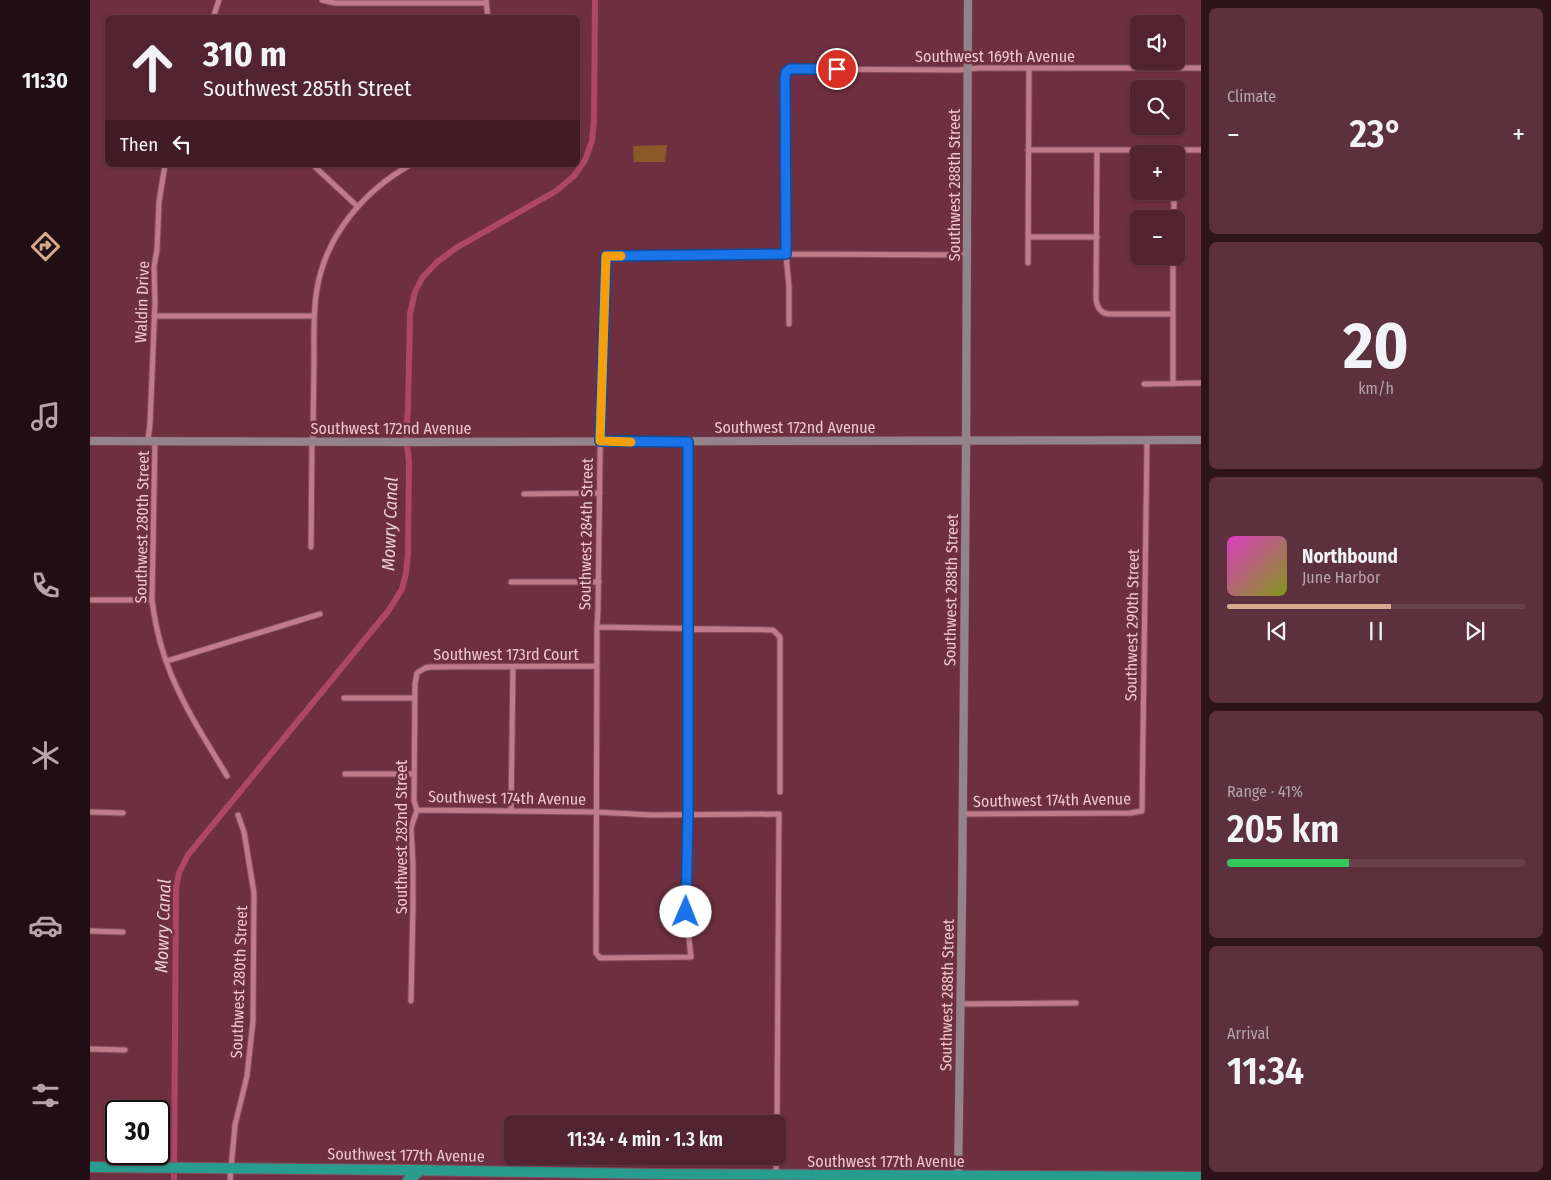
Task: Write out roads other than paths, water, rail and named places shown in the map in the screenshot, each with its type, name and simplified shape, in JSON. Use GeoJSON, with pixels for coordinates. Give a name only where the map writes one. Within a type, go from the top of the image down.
{"type":"FeatureCollection","features":[{"type":"Feature","properties":{"kind":"highway","name":"Southwest 177th Avenue"},"geometry":{"type":"LineString","coordinates":[[90,1167],[958,1178],[1201,1178]]}},
{"type":"Feature","properties":{"kind":"highway"},"geometry":{"type":"LineString","coordinates":[[408,1180],[421,1170]]}},
{"type":"Feature","properties":{"kind":"street"},"geometry":{"type":"LineString","coordinates":[[214,15],[219,0]]}},
{"type":"Feature","properties":{"kind":"street"},"geometry":{"type":"LineString","coordinates":[[322,0],[335,3],[486,1],[488,15]]}},
{"type":"Feature","properties":{"kind":"street","name":"Southwest 288th Street"},"geometry":{"type":"LineString","coordinates":[[958,1178],[966,441],[968,0]]}},
{"type":"Feature","properties":{"kind":"street"},"geometry":{"type":"LineString","coordinates":[[1028,263],[1029,68]]}},
{"type":"Feature","properties":{"kind":"street","name":"Southwest 169th Avenue"},"geometry":{"type":"LineString","coordinates":[[786,254],[785,77],[786,72],[790,69],[1201,68]]}},
{"type":"Feature","properties":{"kind":"street"},"geometry":{"type":"LineString","coordinates":[[1028,150],[1130,151]]}},
{"type":"Feature","properties":{"kind":"street"},"geometry":{"type":"LineString","coordinates":[[1097,150],[1096,299],[1100,310],[1110,315],[1173,314]]}},
{"type":"Feature","properties":{"kind":"street"},"geometry":{"type":"LineString","coordinates":[[1185,151],[1201,150]]}},
{"type":"Feature","properties":{"kind":"street","name":"Waldin Drive"},"geometry":{"type":"LineString","coordinates":[[152,440],[150,424],[154,266],[157,250],[159,202],[165,167]]}},
{"type":"Feature","properties":{"kind":"street"},"geometry":{"type":"LineString","coordinates":[[316,167],[358,206]]}},
{"type":"Feature","properties":{"kind":"street"},"geometry":{"type":"LineString","coordinates":[[310,547],[314,316],[318,287],[327,256],[339,232],[358,206],[393,174],[406,167]]}},
{"type":"Feature","properties":{"kind":"street"},"geometry":{"type":"LineString","coordinates":[[1028,237],[1096,237]]}},
{"type":"Feature","properties":{"kind":"street"},"geometry":{"type":"LineString","coordinates":[[789,324],[789,287],[786,254],[967,255]]}},
{"type":"Feature","properties":{"kind":"street","name":"Southwest 284th Street"},"geometry":{"type":"LineString","coordinates":[[688,815],[686,912],[691,957],[600,958],[596,954],[596,666],[606,256],[786,254]]}},
{"type":"Feature","properties":{"kind":"street"},"geometry":{"type":"LineString","coordinates":[[1173,384],[1174,265]]}},
{"type":"Feature","properties":{"kind":"street"},"geometry":{"type":"LineString","coordinates":[[154,316],[314,316]]}},
{"type":"Feature","properties":{"kind":"street"},"geometry":{"type":"LineString","coordinates":[[1144,384],[1201,384]]}},
{"type":"Feature","properties":{"kind":"street","name":"Southwest 280th Street"},"geometry":{"type":"LineString","coordinates":[[152,440],[152,600],[155,622],[180,696],[227,776]]}},
{"type":"Feature","properties":{"kind":"street","name":"Southwest 290th Street"},"geometry":{"type":"LineString","coordinates":[[1142,811],[1147,440]]}},
{"type":"Feature","properties":{"kind":"street","name":"Southwest 172nd Avenue"},"geometry":{"type":"LineString","coordinates":[[90,441],[688,442],[1201,440]]}},
{"type":"Feature","properties":{"kind":"street"},"geometry":{"type":"LineString","coordinates":[[688,442],[688,815]]}},
{"type":"Feature","properties":{"kind":"street"},"geometry":{"type":"LineString","coordinates":[[524,494],[600,493]]}},
{"type":"Feature","properties":{"kind":"street"},"geometry":{"type":"LineString","coordinates":[[512,582],[599,582]]}},
{"type":"Feature","properties":{"kind":"street"},"geometry":{"type":"LineString","coordinates":[[90,600],[152,600]]}},
{"type":"Feature","properties":{"kind":"street"},"geometry":{"type":"LineString","coordinates":[[167,661],[320,614]]}},
{"type":"Feature","properties":{"kind":"street"},"geometry":{"type":"LineString","coordinates":[[597,627],[773,630],[780,637],[780,792]]}},
{"type":"Feature","properties":{"kind":"street","name":"Southwest 173rd Court"},"geometry":{"type":"LineString","coordinates":[[417,673],[430,667],[596,666]]}},
{"type":"Feature","properties":{"kind":"street"},"geometry":{"type":"LineString","coordinates":[[511,811],[513,667]]}},
{"type":"Feature","properties":{"kind":"street","name":"Southwest 282nd Street"},"geometry":{"type":"LineString","coordinates":[[411,1001],[413,881],[411,828],[417,810],[414,801],[414,698],[417,673]]}},
{"type":"Feature","properties":{"kind":"street"},"geometry":{"type":"LineString","coordinates":[[344,698],[414,698]]}},
{"type":"Feature","properties":{"kind":"street"},"geometry":{"type":"LineString","coordinates":[[345,774],[414,774]]}},
{"type":"Feature","properties":{"kind":"street","name":"Southwest 174th Avenue"},"geometry":{"type":"LineString","coordinates":[[417,810],[596,812],[652,815],[779,814],[777,1115]]}},
{"type":"Feature","properties":{"kind":"street","name":"Southwest 174th Avenue"},"geometry":{"type":"LineString","coordinates":[[962,814],[1130,813],[1142,811]]}},
{"type":"Feature","properties":{"kind":"street"},"geometry":{"type":"LineString","coordinates":[[90,812],[123,813]]}},
{"type":"Feature","properties":{"kind":"street","name":"Southwest 280th Street"},"geometry":{"type":"LineString","coordinates":[[230,1180],[234,1131],[247,1076],[254,1021],[254,893],[244,832],[238,815]]}},
{"type":"Feature","properties":{"kind":"street"},"geometry":{"type":"LineString","coordinates":[[90,931],[123,932]]}},
{"type":"Feature","properties":{"kind":"street"},"geometry":{"type":"LineString","coordinates":[[960,1004],[1076,1003]]}},
{"type":"Feature","properties":{"kind":"street"},"geometry":{"type":"LineString","coordinates":[[90,1049],[125,1050]]}},
{"type":"Feature","properties":{"kind":"street"},"geometry":{"type":"LineString","coordinates":[[776,1165],[776,1175]]}},
{"type":"Feature","properties":{"kind":"waterway","name":"Mowry Canal"},"geometry":{"type":"LineString","coordinates":[[174,1180],[176,888],[179,873],[188,855],[389,610],[402,589],[408,553],[409,462],[406,437],[410,314],[415,292],[422,278],[437,262],[456,248],[556,191],[574,176],[585,160],[592,141],[594,120],[595,0]]}}]}
